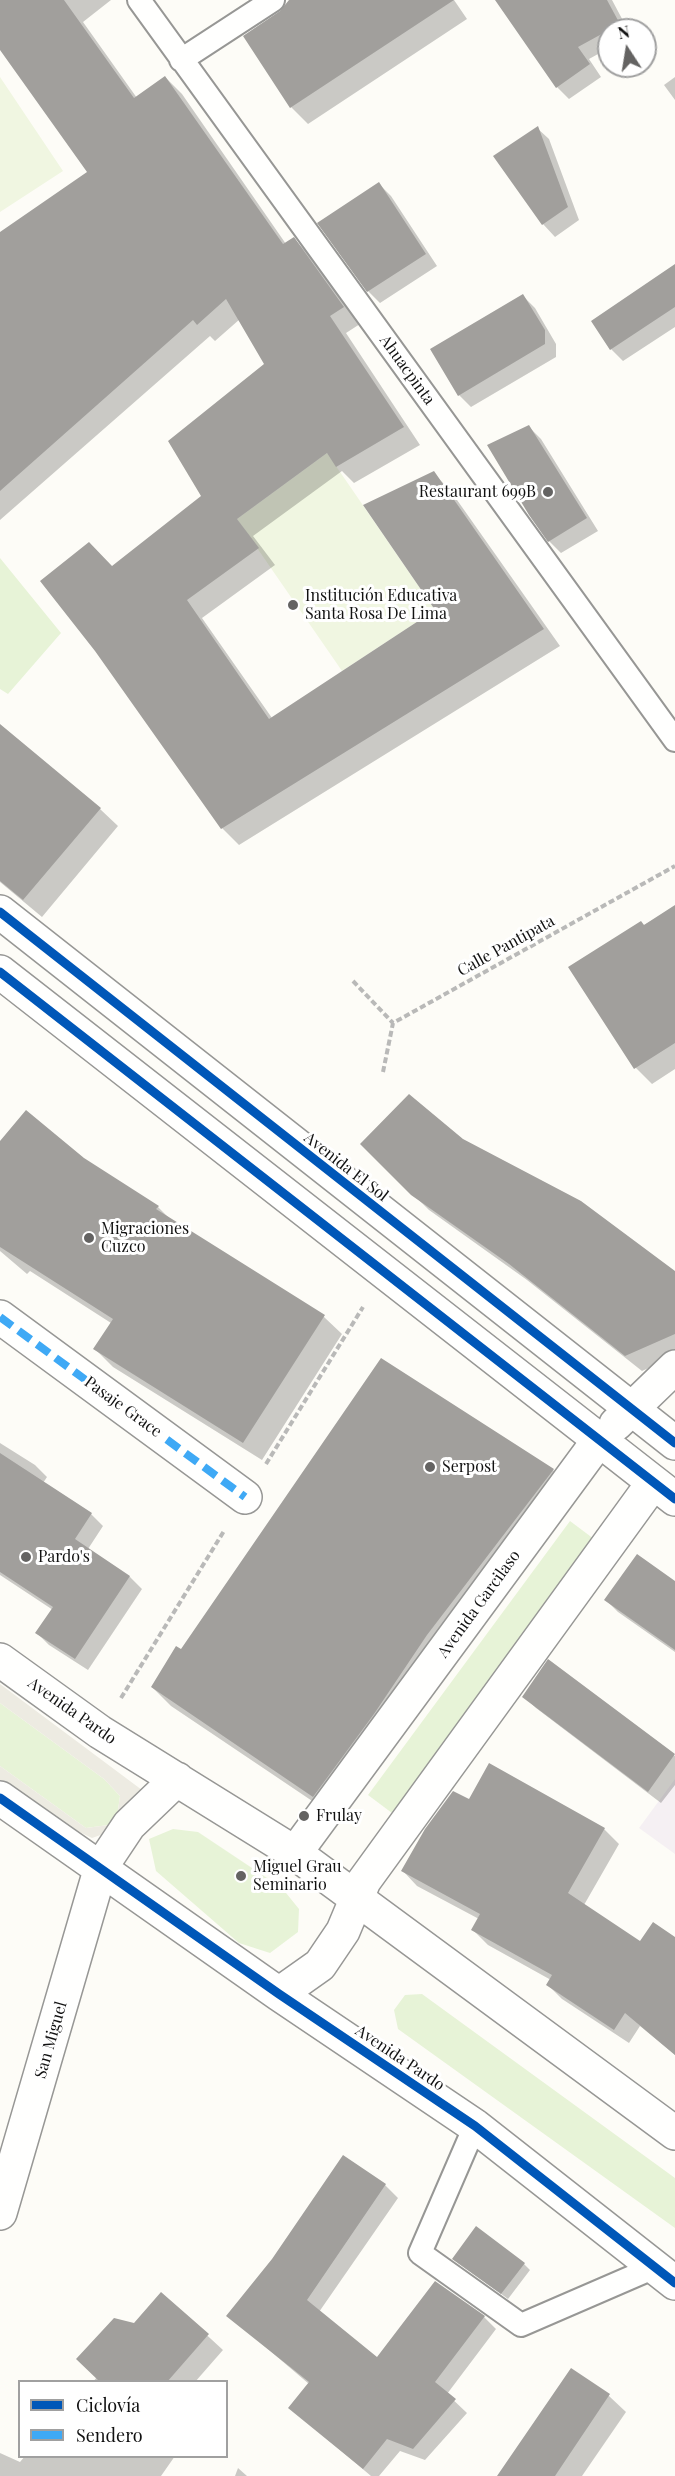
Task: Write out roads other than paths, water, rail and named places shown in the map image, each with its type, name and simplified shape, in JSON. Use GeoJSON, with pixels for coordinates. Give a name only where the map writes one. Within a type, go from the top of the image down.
{"type":"FeatureCollection","features":[{"type":"Feature","properties":{"kind":"street","name":"Avenida El Sol"},"geometry":{"type":"LineString","coordinates":[[0,912],[675,1443]]}},
{"type":"Feature","properties":{"kind":"street"},"geometry":{"type":"LineString","coordinates":[[0,972],[386,1270],[664,1491]]}},
{"type":"Feature","properties":{"kind":"street","name":"Pasaje Grace"},"geometry":{"type":"LineString","coordinates":[[0,1317],[245,1497]]}},
{"type":"Feature","properties":{"kind":"street","name":"Avenida Garcilaso"},"geometry":{"type":"LineString","coordinates":[[296,1853],[599,1440],[675,1367]]}},
{"type":"Feature","properties":{"kind":"street"},"geometry":{"type":"LineString","coordinates":[[279,1994],[320,1965],[343,1931],[364,1881],[664,1491],[675,1454]]}},
{"type":"Feature","properties":{"kind":"street","name":"Avenida Pardo"},"geometry":{"type":"LineString","coordinates":[[0,1660],[100,1732],[296,1853],[675,2133]]}},
{"type":"Feature","properties":{"kind":"street","name":"San Miguel"},"geometry":{"type":"LineString","coordinates":[[0,2212],[101,1867],[129,1825],[177,1779]]}},
{"type":"Feature","properties":{"kind":"street","name":"Avenida Pardo"},"geometry":{"type":"LineString","coordinates":[[0,1798],[279,1994],[475,2126],[665,2275]]}},
{"type":"Feature","properties":{"kind":"lane","name":"Ahuacpinta"},"geometry":{"type":"LineString","coordinates":[[139,0],[675,740]]}},
{"type":"Feature","properties":{"kind":"lane"},"geometry":{"type":"LineString","coordinates":[[181,60],[273,0]]}},
{"type":"Feature","properties":{"kind":"lane"},"geometry":{"type":"LineString","coordinates":[[475,2126],[420,2253],[520,2325],[665,2275]]}},
{"type":"Feature","properties":{"kind":"place","name":"Restaurant 699B"},"geometry":{"type":"Point","coordinates":[548,492]}},
{"type":"Feature","properties":{"kind":"place","name":"Institución Educativa Santa Rosa De Lima"},"geometry":{"type":"Point","coordinates":[293,605]}},
{"type":"Feature","properties":{"kind":"place","name":"Migraciones Cuzco"},"geometry":{"type":"Point","coordinates":[89,1238]}},
{"type":"Feature","properties":{"kind":"place","name":"Serpost"},"geometry":{"type":"Point","coordinates":[430,1467]}},
{"type":"Feature","properties":{"kind":"place","name":"Pardo's"},"geometry":{"type":"Point","coordinates":[26,1557]}},
{"type":"Feature","properties":{"kind":"place","name":"Frulay"},"geometry":{"type":"Point","coordinates":[304,1816]}},
{"type":"Feature","properties":{"kind":"place","name":"Miguel Grau Seminario"},"geometry":{"type":"Point","coordinates":[241,1876]}}]}
